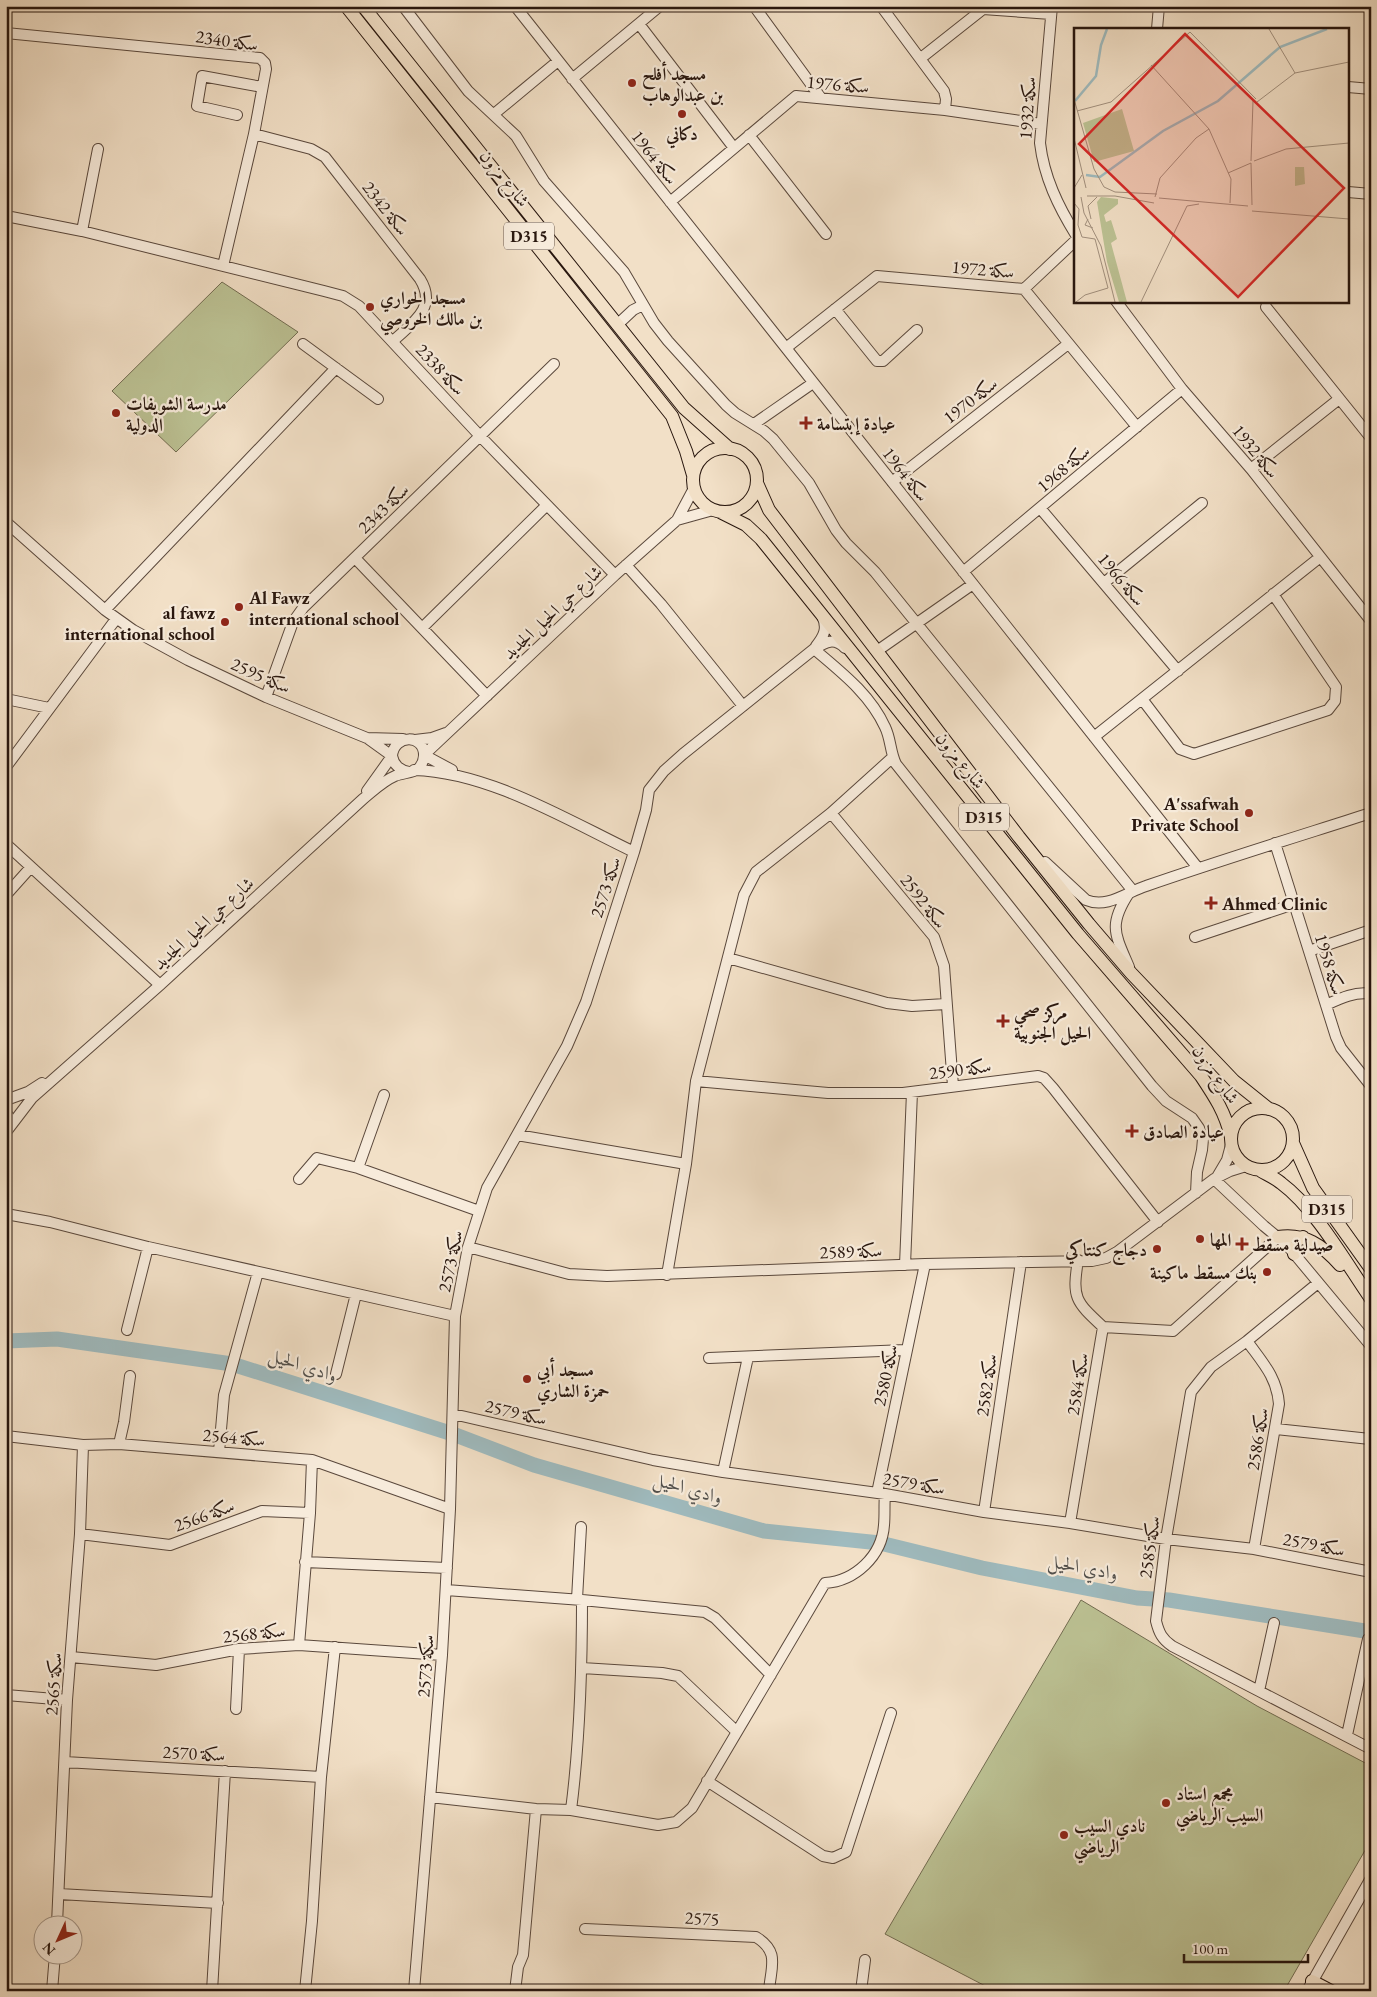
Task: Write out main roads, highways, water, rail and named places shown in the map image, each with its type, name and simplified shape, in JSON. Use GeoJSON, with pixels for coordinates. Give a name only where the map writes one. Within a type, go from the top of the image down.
{"type":"FeatureCollection","features":[{"type":"Feature","properties":{"kind":"main road","name":"شارع مزون"},"geometry":{"type":"LineString","coordinates":[[346,6],[672,416],[686,451],[694,482]]}},
{"type":"Feature","properties":{"kind":"main road","name":"شارع مزون"},"geometry":{"type":"LineString","coordinates":[[363,6],[684,408],[730,449]]}},
{"type":"Feature","properties":{"kind":"main road"},"geometry":{"type":"LineString","coordinates":[[694,482],[696,466],[702,458],[710,452],[730,449]]}},
{"type":"Feature","properties":{"kind":"main road","name":"D315"},"geometry":{"type":"LineString","coordinates":[[730,449],[747,458],[753,465],[756,483]]}},
{"type":"Feature","properties":{"kind":"main road","name":"D315"},"geometry":{"type":"LineString","coordinates":[[694,482],[698,497],[704,505],[717,511]]}},
{"type":"Feature","properties":{"kind":"main road","name":"شارع مزون"},"geometry":{"type":"LineString","coordinates":[[756,483],[769,510],[1019,837],[1131,973],[1234,1081],[1269,1109]]}},
{"type":"Feature","properties":{"kind":"main road"},"geometry":{"type":"LineString","coordinates":[[717,511],[731,512],[744,505],[754,493],[756,483]]}},
{"type":"Feature","properties":{"kind":"main road","name":"شارع مزون"},"geometry":{"type":"LineString","coordinates":[[717,511],[746,525],[761,539],[1078,934],[1201,1076],[1216,1098],[1226,1118],[1231,1141]]}},
{"type":"Feature","properties":{"kind":"main road"},"geometry":{"type":"LineString","coordinates":[[1231,1141],[1233,1127],[1241,1116],[1248,1111],[1258,1108],[1269,1109]]}},
{"type":"Feature","properties":{"kind":"main road","name":"D315"},"geometry":{"type":"LineString","coordinates":[[1269,1109],[1285,1118],[1290,1125],[1293,1143],[1313,1188],[1371,1269]]}},
{"type":"Feature","properties":{"kind":"main road","name":"D315"},"geometry":{"type":"LineString","coordinates":[[1231,1141],[1234,1153],[1246,1166],[1261,1171],[1281,1182],[1298,1198],[1371,1299]]}},
{"type":"Feature","properties":{"kind":"main road"},"geometry":{"type":"LineString","coordinates":[[1261,1171],[1271,1170],[1286,1160],[1293,1143]]}},
{"type":"Feature","properties":{"kind":"main road"},"geometry":{"type":"LineString","coordinates":[[1278,1237],[1291,1235],[1303,1237],[1313,1242],[1332,1257],[1371,1299]]}},
{"type":"Feature","properties":{"kind":"main road"},"geometry":{"type":"LineString","coordinates":[[1294,1254],[1296,1241],[1303,1237]]}},
{"type":"Feature","properties":{"kind":"main road"},"geometry":{"type":"LineString","coordinates":[[1309,1986],[1331,1991]]}},
{"type":"Feature","properties":{"kind":"waterway","name":"وادي الحيل"},"geometry":{"type":"LineString","coordinates":[[6,1341],[57,1339],[232,1364],[453,1434],[534,1465],[764,1531],[880,1543],[982,1568],[1137,1598],[1169,1600],[1371,1632]]}},
{"type":"Feature","properties":{"kind":"place","name":"مسجد أفلح بن عبدالوهاب"},"geometry":{"type":"Point","coordinates":[632,83]}},
{"type":"Feature","properties":{"kind":"place","name":"دكاني"},"geometry":{"type":"Point","coordinates":[682,114]}},
{"type":"Feature","properties":{"kind":"place","name":"مسجد الحواري بن مالك الخروصي"},"geometry":{"type":"Point","coordinates":[370,307]}},
{"type":"Feature","properties":{"kind":"place","name":"مدرسة الشويفات الدولية"},"geometry":{"type":"Point","coordinates":[116,413]}},
{"type":"Feature","properties":{"kind":"place","name":"عيادة إبتسامة"},"geometry":{"type":"Point","coordinates":[806,423]}},
{"type":"Feature","properties":{"kind":"place","name":"Al Fawz international school"},"geometry":{"type":"Point","coordinates":[239,607]}},
{"type":"Feature","properties":{"kind":"place","name":"al fawz international school"},"geometry":{"type":"Point","coordinates":[225,622]}},
{"type":"Feature","properties":{"kind":"place","name":"A'ssafwah Private School"},"geometry":{"type":"Point","coordinates":[1249,813]}},
{"type":"Feature","properties":{"kind":"place","name":"Ahmed Clinic"},"geometry":{"type":"Point","coordinates":[1211,903]}},
{"type":"Feature","properties":{"kind":"place","name":"مركز صحي الحيل الجنوبية"},"geometry":{"type":"Point","coordinates":[1003,1021]}},
{"type":"Feature","properties":{"kind":"place","name":"عيادة الصادق"},"geometry":{"type":"Point","coordinates":[1132,1131]}},
{"type":"Feature","properties":{"kind":"place","name":"المها"},"geometry":{"type":"Point","coordinates":[1200,1239]}},
{"type":"Feature","properties":{"kind":"place","name":"صيدلية مسقط"},"geometry":{"type":"Point","coordinates":[1242,1244]}},
{"type":"Feature","properties":{"kind":"place","name":"دجاج كنتاكي"},"geometry":{"type":"Point","coordinates":[1157,1249]}},
{"type":"Feature","properties":{"kind":"place","name":"بنك مسقط ماكينة"},"geometry":{"type":"Point","coordinates":[1267,1272]}},
{"type":"Feature","properties":{"kind":"place","name":"مسجد أبي حمزة الشاري"},"geometry":{"type":"Point","coordinates":[527,1379]}},
{"type":"Feature","properties":{"kind":"place","name":"مجمع استاد السيب الرياضي"},"geometry":{"type":"Point","coordinates":[1166,1803]}},
{"type":"Feature","properties":{"kind":"place","name":"نادي السيب الرياضي"},"geometry":{"type":"Point","coordinates":[1064,1835]}}]}
